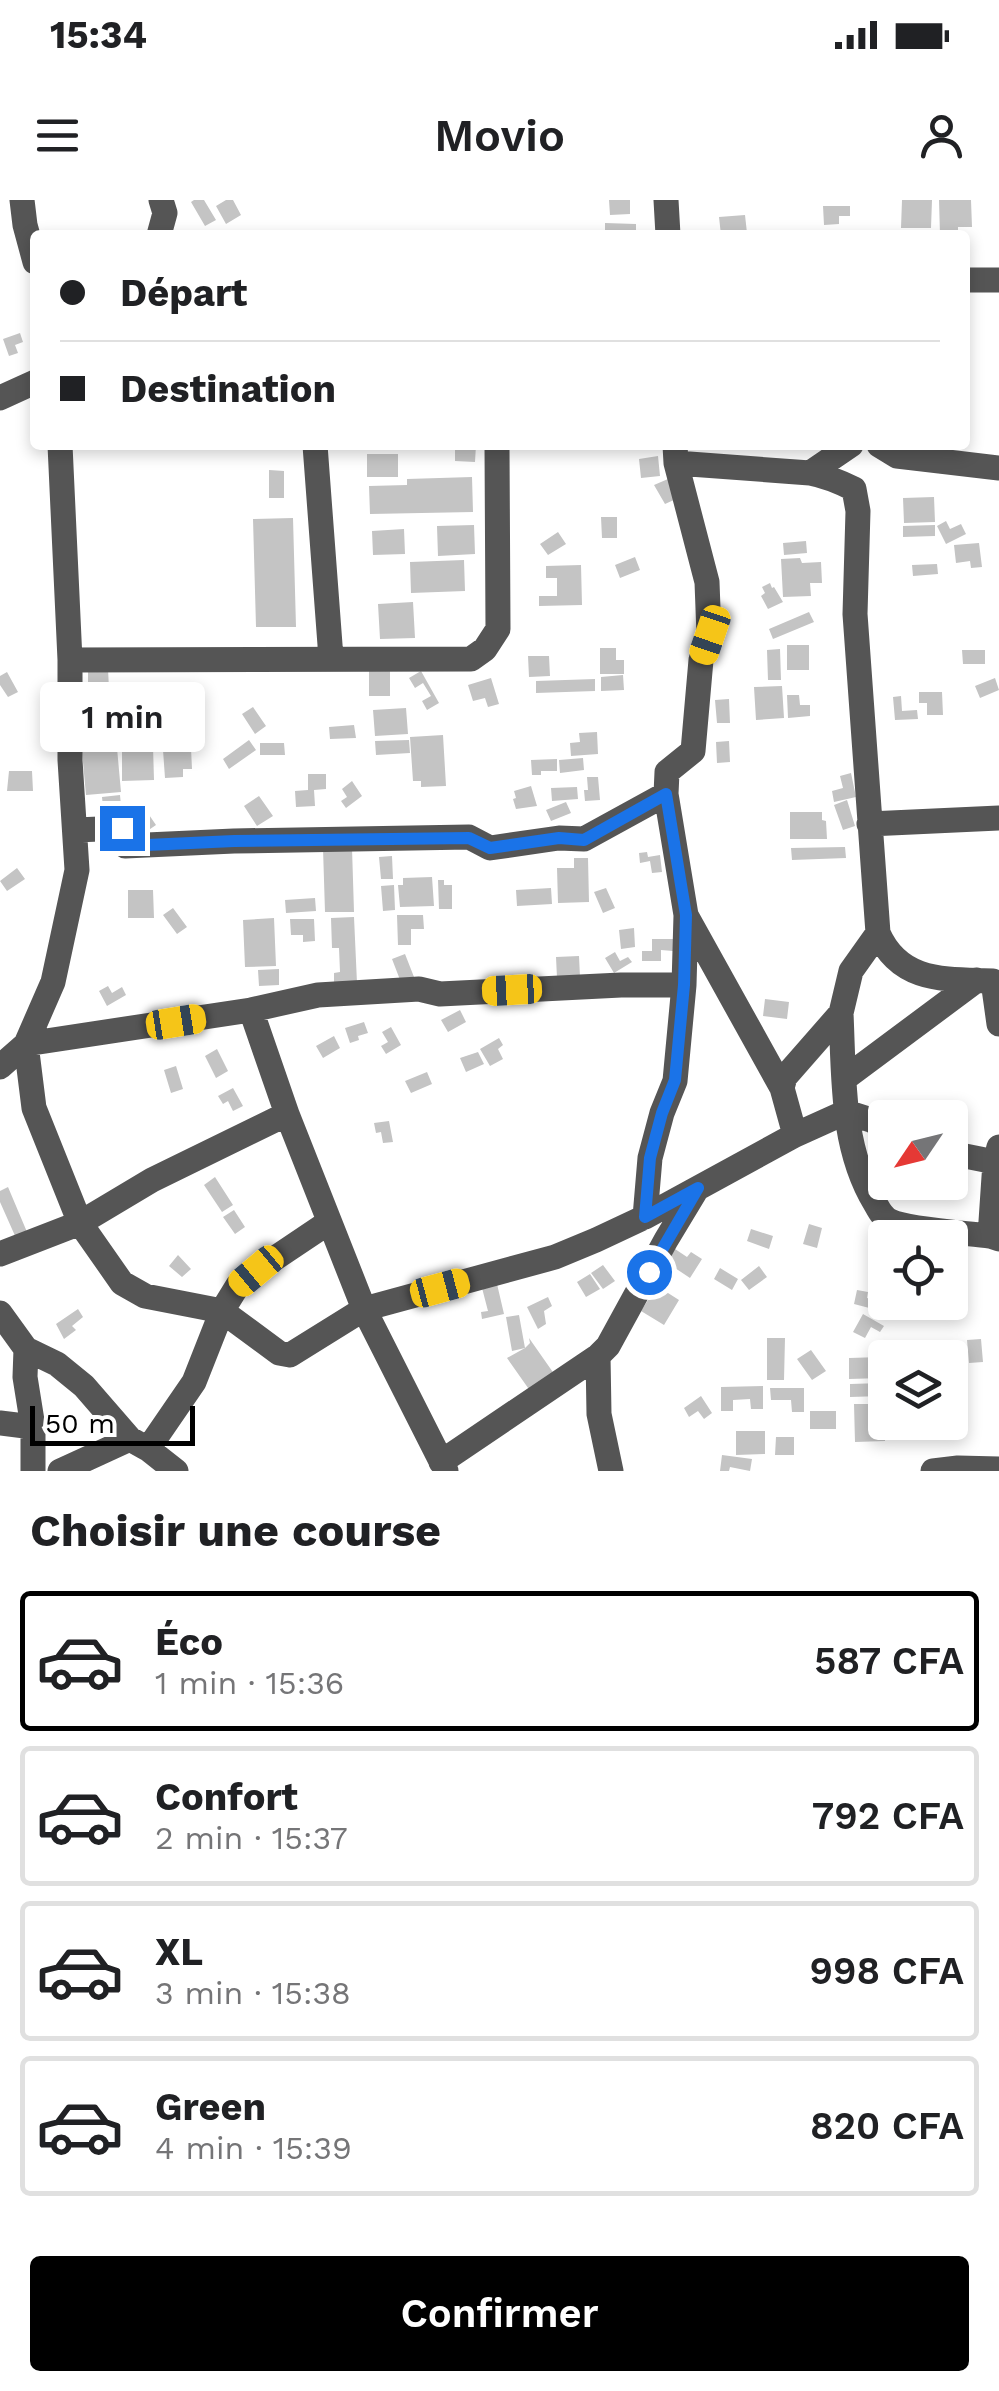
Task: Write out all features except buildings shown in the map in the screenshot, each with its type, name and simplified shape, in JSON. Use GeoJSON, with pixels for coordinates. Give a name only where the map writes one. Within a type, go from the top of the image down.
{"type":"FeatureCollection","features":[{"type":"Feature","properties":{"kind":"street"},"geometry":{"type":"LineString","coordinates":[[22,200],[30,244]]}},
{"type":"Feature","properties":{"kind":"street"},"geometry":{"type":"LineString","coordinates":[[666,200],[668,230]]}},
{"type":"Feature","properties":{"kind":"street"},"geometry":{"type":"LineString","coordinates":[[970,280],[999,280]]}},
{"type":"Feature","properties":{"kind":"street"},"geometry":{"type":"LineString","coordinates":[[0,398],[30,384]]}},
{"type":"Feature","properties":{"kind":"street"},"geometry":{"type":"LineString","coordinates":[[0,1067],[26,1044],[53,982],[76,870],[60,450]]}},
{"type":"Feature","properties":{"kind":"street"},"geometry":{"type":"LineString","coordinates":[[315,450],[331,658]]}},
{"type":"Feature","properties":{"kind":"street"},"geometry":{"type":"LineString","coordinates":[[70,660],[470,659],[485,649],[498,629],[496,450]]}},
{"type":"Feature","properties":{"kind":"street"},"geometry":{"type":"LineString","coordinates":[[810,473],[844,450]]}},
{"type":"Feature","properties":{"kind":"street"},"geometry":{"type":"LineString","coordinates":[[887,450],[897,456],[999,468]]}},
{"type":"Feature","properties":{"kind":"street"},"geometry":{"type":"LineString","coordinates":[[645,1217],[650,1158],[675,1080],[684,985],[686,915],[666,794],[667,772],[693,751],[701,660],[710,635],[707,582],[676,454],[810,473],[854,489],[858,511],[855,614],[878,933],[884,948],[906,970],[990,981]]}},
{"type":"Feature","properties":{"kind":"street"},"geometry":{"type":"LineString","coordinates":[[76,830],[122,828],[125,846],[469,838],[490,848],[559,838],[584,840],[666,794]]}},
{"type":"Feature","properties":{"kind":"street"},"geometry":{"type":"LineString","coordinates":[[868,824],[999,818]]}},
{"type":"Feature","properties":{"kind":"street"},"geometry":{"type":"LineString","coordinates":[[686,915],[782,1088],[796,1135]]}},
{"type":"Feature","properties":{"kind":"street"},"geometry":{"type":"LineString","coordinates":[[878,933],[851,970],[840,1014],[846,1112],[858,1169],[882,1216],[892,1222],[994,1237],[997,1154],[968,1153]]}},
{"type":"Feature","properties":{"kind":"street"},"geometry":{"type":"LineString","coordinates":[[990,981],[999,1024]]}},
{"type":"Feature","properties":{"kind":"street"},"geometry":{"type":"LineString","coordinates":[[844,1079],[990,981]]}},
{"type":"Feature","properties":{"kind":"street"},"geometry":{"type":"LineString","coordinates":[[26,1044],[251,1010],[318,994],[684,985]]}},
{"type":"Feature","properties":{"kind":"street"},"geometry":{"type":"LineString","coordinates":[[251,1010],[287,1114],[364,1309],[444,1466],[608,1346],[698,1188]]}},
{"type":"Feature","properties":{"kind":"street"},"geometry":{"type":"LineString","coordinates":[[782,1088],[792,1067],[840,1014]]}},
{"type":"Feature","properties":{"kind":"street"},"geometry":{"type":"LineString","coordinates":[[26,1044],[34,1108],[80,1223],[122,1283],[145,1296],[222,1311],[279,1353],[290,1355],[364,1309],[554,1256],[645,1217],[846,1112],[868,1119]]}},
{"type":"Feature","properties":{"kind":"street"},"geometry":{"type":"LineString","coordinates":[[0,1254],[80,1223],[152,1180],[287,1114]]}},
{"type":"Feature","properties":{"kind":"street"},"geometry":{"type":"LineString","coordinates":[[60,1471],[139,1444],[194,1382],[222,1311],[238,1286],[329,1222]]}},
{"type":"Feature","properties":{"kind":"street"},"geometry":{"type":"LineString","coordinates":[[0,1313],[26,1349],[56,1364],[84,1386],[139,1444],[176,1471]]}},
{"type":"Feature","properties":{"kind":"street"},"geometry":{"type":"LineString","coordinates":[[26,1349],[33,1471]]}},
{"type":"Feature","properties":{"kind":"street"},"geometry":{"type":"LineString","coordinates":[[598,1356],[599,1414],[612,1471]]}},
{"type":"Feature","properties":{"kind":"street"},"geometry":{"type":"LineString","coordinates":[[0,1422],[32,1427]]}},
{"type":"Feature","properties":{"kind":"street"},"geometry":{"type":"LineString","coordinates":[[933,1471],[999,1468]]}},
{"type":"Feature","properties":{"kind":"route"},"geometry":{"type":"LineString","coordinates":[[122,828],[125,846],[469,838],[490,848],[559,838],[584,840],[666,794],[686,915],[684,985],[675,1080],[650,1158],[645,1217],[698,1188],[649,1272]]}}]}
